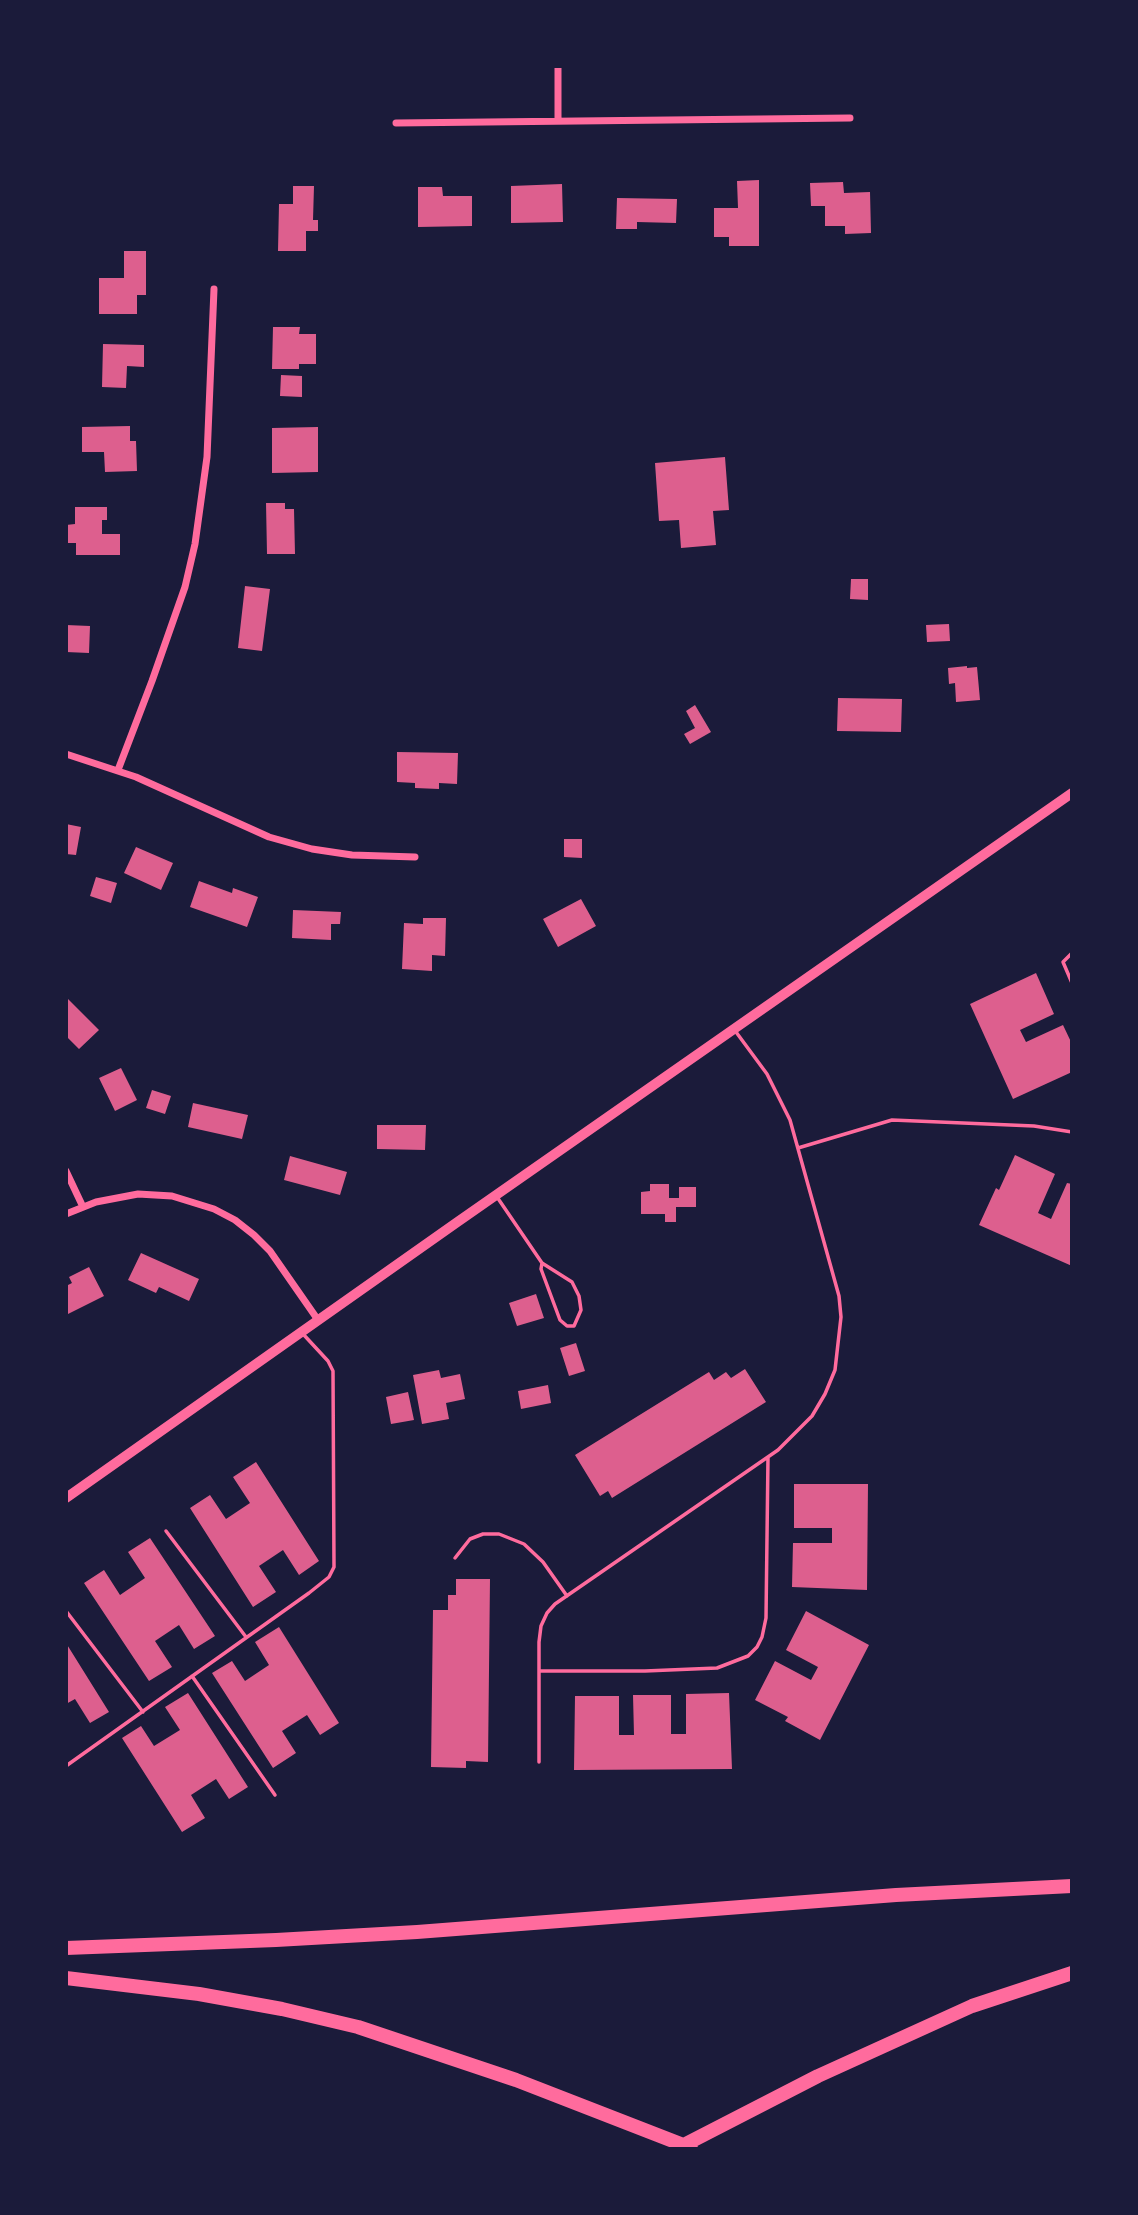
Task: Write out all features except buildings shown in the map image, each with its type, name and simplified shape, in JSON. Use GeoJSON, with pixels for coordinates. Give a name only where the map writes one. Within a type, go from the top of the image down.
{"type":"FeatureCollection","features":[{"type":"Feature","properties":{"kind":"highway"},"geometry":{"type":"LineString","coordinates":[[66,1948],[391,1933],[896,1895],[1072,1886]]}},
{"type":"Feature","properties":{"kind":"highway"},"geometry":{"type":"LineString","coordinates":[[678,2148],[743,2117],[818,2076],[972,2006],[1072,1973]]}},
{"type":"Feature","properties":{"kind":"highway"},"geometry":{"type":"LineString","coordinates":[[66,1978],[132,1984],[212,1996],[358,2027],[516,2080],[691,2148]]}},
{"type":"Feature","properties":{"kind":"main road"},"geometry":{"type":"LineString","coordinates":[[66,1498],[1072,793]]}},
{"type":"Feature","properties":{"kind":"street"},"geometry":{"type":"LineString","coordinates":[[558,66],[558,121]]}},
{"type":"Feature","properties":{"kind":"street"},"geometry":{"type":"LineString","coordinates":[[396,123],[850,118]]}},
{"type":"Feature","properties":{"kind":"street"},"geometry":{"type":"LineString","coordinates":[[118,770],[185,587],[195,544],[206,457],[214,289]]}},
{"type":"Feature","properties":{"kind":"street"},"geometry":{"type":"LineString","coordinates":[[66,754],[118,770],[269,837],[312,849],[352,855],[415,858]]}},
{"type":"Feature","properties":{"kind":"street"},"geometry":{"type":"LineString","coordinates":[[66,1171],[83,1207]]}},
{"type":"Feature","properties":{"kind":"street"},"geometry":{"type":"LineString","coordinates":[[66,1214],[96,1202],[138,1194],[172,1196],[214,1209],[244,1227],[270,1251],[318,1320]]}},
{"type":"Feature","properties":{"kind":"lane"},"geometry":{"type":"LineString","coordinates":[[1072,953],[1063,962],[1072,983]]}},
{"type":"Feature","properties":{"kind":"lane"},"geometry":{"type":"LineString","coordinates":[[539,1762],[541,1626],[547,1614],[555,1604],[768,1457],[812,1416],[835,1370],[841,1317],[837,1287],[798,1148],[781,1098],[734,1029]]}},
{"type":"Feature","properties":{"kind":"lane"},"geometry":{"type":"LineString","coordinates":[[798,1148],[892,1120],[1034,1126],[1072,1132]]}},
{"type":"Feature","properties":{"kind":"lane"},"geometry":{"type":"LineString","coordinates":[[495,1195],[542,1263],[572,1282],[579,1296],[580,1310],[574,1326],[567,1326],[559,1320],[541,1269],[542,1263]]}},
{"type":"Feature","properties":{"kind":"lane"},"geometry":{"type":"LineString","coordinates":[[66,1766],[323,1582],[334,1567],[333,1371],[328,1361],[301,1332]]}},
{"type":"Feature","properties":{"kind":"lane"},"geometry":{"type":"LineString","coordinates":[[539,1671],[717,1668],[748,1656],[762,1637],[766,1618],[768,1457]]}},
{"type":"Feature","properties":{"kind":"lane"},"geometry":{"type":"LineString","coordinates":[[166,1531],[246,1637]]}},
{"type":"Feature","properties":{"kind":"lane"},"geometry":{"type":"LineString","coordinates":[[455,1558],[470,1539],[483,1534],[499,1534],[523,1544],[543,1562],[567,1596]]}},
{"type":"Feature","properties":{"kind":"lane"},"geometry":{"type":"LineString","coordinates":[[66,1612],[144,1712]]}},
{"type":"Feature","properties":{"kind":"lane"},"geometry":{"type":"LineString","coordinates":[[192,1676],[275,1795]]}}]}
